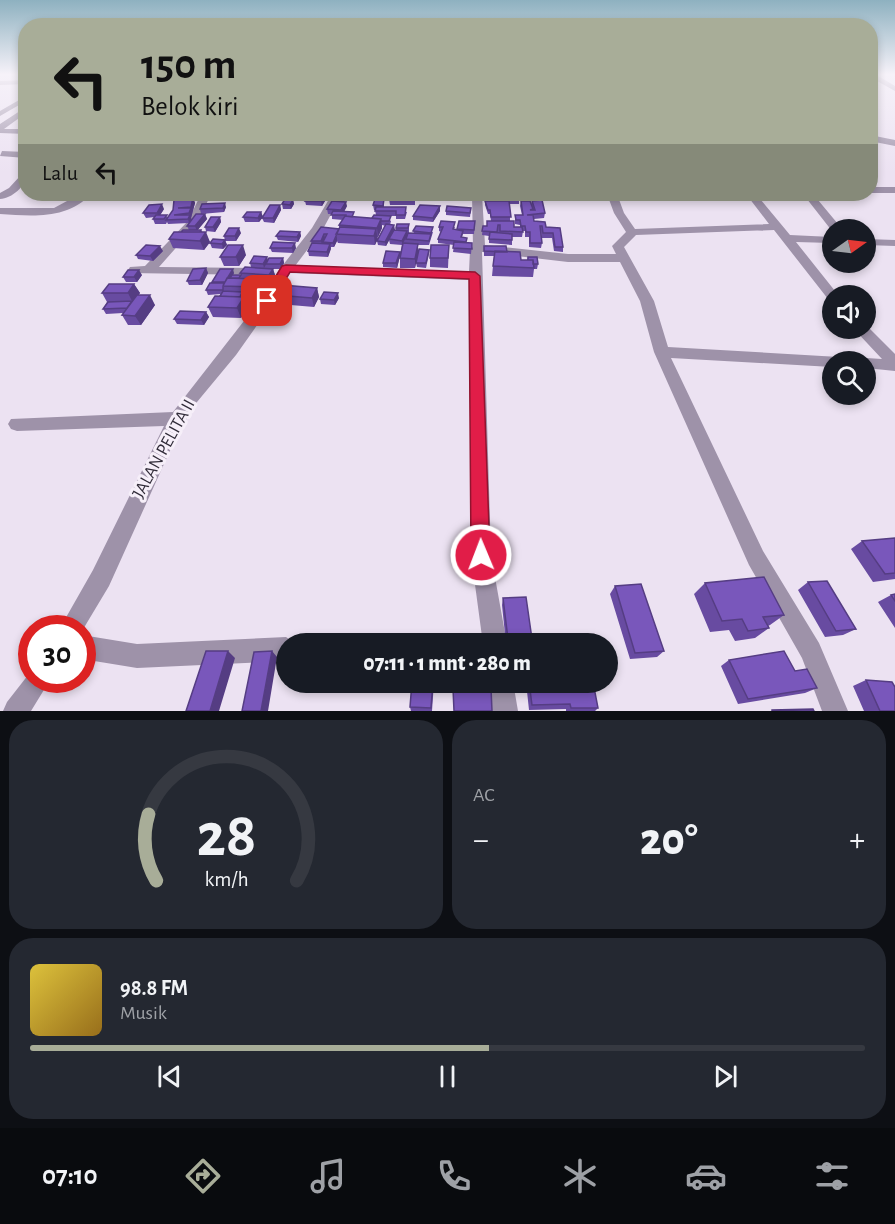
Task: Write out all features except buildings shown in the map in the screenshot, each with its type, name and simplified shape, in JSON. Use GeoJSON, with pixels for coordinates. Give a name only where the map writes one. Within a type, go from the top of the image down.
{"type":"FeatureCollection","features":[{"type":"Feature","properties":{"kind":"street"},"geometry":{"type":"LineString","coordinates":[[0,130],[18,115]]}},
{"type":"Feature","properties":{"kind":"street"},"geometry":{"type":"LineString","coordinates":[[0,130],[18,131]]}},
{"type":"Feature","properties":{"kind":"street"},"geometry":{"type":"LineString","coordinates":[[878,140],[895,143]]}},
{"type":"Feature","properties":{"kind":"street"},"geometry":{"type":"LineString","coordinates":[[2,154],[18,155]]}},
{"type":"Feature","properties":{"kind":"street"},"geometry":{"type":"LineString","coordinates":[[1,196],[13,190],[18,184]]}},
{"type":"Feature","properties":{"kind":"street"},"geometry":{"type":"LineString","coordinates":[[878,190],[895,190]]}},
{"type":"Feature","properties":{"kind":"street"},"geometry":{"type":"LineString","coordinates":[[0,212],[58,211],[72,206],[78,201]]}},
{"type":"Feature","properties":{"kind":"street"},"geometry":{"type":"LineString","coordinates":[[149,270],[193,222],[203,201]]}},
{"type":"Feature","properties":{"kind":"street","name":"JALAN PELITA II"},"geometry":{"type":"LineString","coordinates":[[79,615],[101,578],[132,508],[178,419],[191,398],[231,351],[267,301],[284,271],[317,229],[333,201]]}},
{"type":"Feature","properties":{"kind":"street"},"geometry":{"type":"LineString","coordinates":[[477,201],[479,249]]}},
{"type":"Feature","properties":{"kind":"street"},"geometry":{"type":"LineString","coordinates":[[615,201],[619,213],[632,232]]}},
{"type":"Feature","properties":{"kind":"street"},"geometry":{"type":"LineString","coordinates":[[757,201],[824,285]]}},
{"type":"Feature","properties":{"kind":"street"},"geometry":{"type":"LineString","coordinates":[[814,201],[829,219]]}},
{"type":"Feature","properties":{"kind":"street"},"geometry":{"type":"LineString","coordinates":[[632,232],[778,227]]}},
{"type":"Feature","properties":{"kind":"street"},"geometry":{"type":"LineString","coordinates":[[632,232],[630,237],[618,246],[647,301],[661,352],[756,558],[812,651],[835,711]]}},
{"type":"Feature","properties":{"kind":"street"},"geometry":{"type":"LineString","coordinates":[[786,238],[822,240]]}},
{"type":"Feature","properties":{"kind":"street"},"geometry":{"type":"LineString","coordinates":[[876,242],[895,243]]}},
{"type":"Feature","properties":{"kind":"street"},"geometry":{"type":"LineString","coordinates":[[493,633],[481,555],[475,252],[479,249],[511,250],[568,258],[623,258]]}},
{"type":"Feature","properties":{"kind":"street"},"geometry":{"type":"LineString","coordinates":[[134,270],[475,276]]}},
{"type":"Feature","properties":{"kind":"street"},"geometry":{"type":"LineString","coordinates":[[871,339],[895,364]]}},
{"type":"Feature","properties":{"kind":"street"},"geometry":{"type":"LineString","coordinates":[[661,352],[822,361]]}},
{"type":"Feature","properties":{"kind":"street"},"geometry":{"type":"LineString","coordinates":[[876,363],[895,364]]}},
{"type":"Feature","properties":{"kind":"street"},"geometry":{"type":"LineString","coordinates":[[17,424],[178,419]]}},
{"type":"Feature","properties":{"kind":"street"},"geometry":{"type":"LineString","coordinates":[[96,649],[137,656],[276,649]]}},
{"type":"Feature","properties":{"kind":"street"},"geometry":{"type":"LineString","coordinates":[[16,711],[29,693]]}},
{"type":"Feature","properties":{"kind":"street"},"geometry":{"type":"LineString","coordinates":[[503,693],[506,711]]}},
{"type":"Feature","properties":{"kind":"route"},"geometry":{"type":"LineString","coordinates":[[267,301],[286,269],[475,276],[473,285],[481,555]]}}]}
